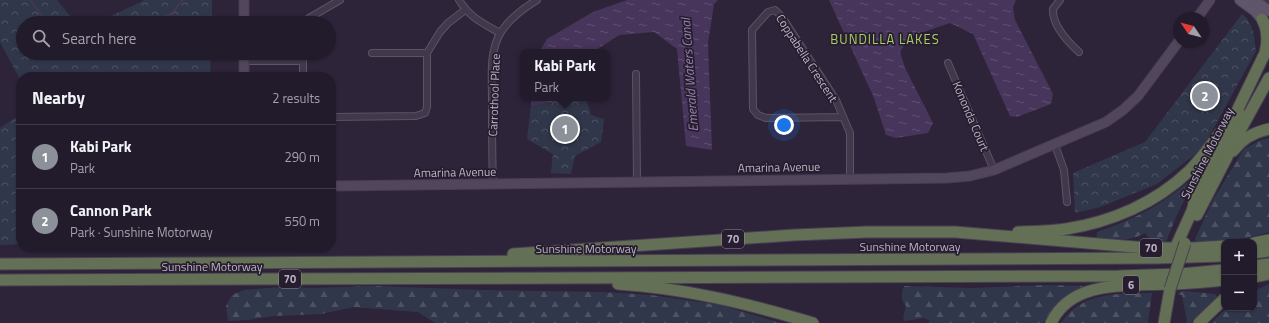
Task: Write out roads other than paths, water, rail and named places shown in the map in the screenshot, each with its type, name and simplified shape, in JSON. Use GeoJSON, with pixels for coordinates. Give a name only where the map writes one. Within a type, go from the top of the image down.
{"type":"FeatureCollection","features":[{"type":"Feature","properties":{"kind":"highway"},"geometry":{"type":"LineString","coordinates":[[1193,208],[1195,197],[1265,53],[1267,42],[1267,17]]}},
{"type":"Feature","properties":{"kind":"highway","name":"Sunshine Motorway"},"geometry":{"type":"LineString","coordinates":[[1157,323],[1193,208],[1269,62]]}},
{"type":"Feature","properties":{"kind":"highway","name":"Sunshine Motorway"},"geometry":{"type":"LineString","coordinates":[[1181,244],[1231,147],[1269,78]]}},
{"type":"Feature","properties":{"kind":"highway"},"geometry":{"type":"LineString","coordinates":[[990,235],[1000,232],[1065,230],[1100,222],[1129,211],[1164,191],[1188,172],[1205,154],[1235,114]]}},
{"type":"Feature","properties":{"kind":"highway"},"geometry":{"type":"LineString","coordinates":[[1227,157],[1248,136],[1262,130],[1269,129]]}},
{"type":"Feature","properties":{"kind":"highway","name":"70"},"geometry":{"type":"LineString","coordinates":[[478,261],[486,256],[832,232],[936,232],[1147,248],[1221,246]]}},
{"type":"Feature","properties":{"kind":"highway"},"geometry":{"type":"LineString","coordinates":[[1257,242],[1269,240]]}},
{"type":"Feature","properties":{"kind":"highway"},"geometry":{"type":"LineString","coordinates":[[1257,253],[1269,251]]}},
{"type":"Feature","properties":{"kind":"highway","name":"Sunshine Motorway"},"geometry":{"type":"LineString","coordinates":[[0,264],[1156,258],[1221,256]]}},
{"type":"Feature","properties":{"kind":"highway"},"geometry":{"type":"LineString","coordinates":[[1257,266],[1269,264]]}},
{"type":"Feature","properties":{"kind":"highway","name":"Sunshine Motorway"},"geometry":{"type":"LineString","coordinates":[[0,280],[1119,276],[1181,274],[1221,270]]}},
{"type":"Feature","properties":{"kind":"highway","name":"70"},"geometry":{"type":"LineString","coordinates":[[580,278],[590,282],[661,288],[713,296],[813,323]]}},
{"type":"Feature","properties":{"kind":"highway","name":"6"},"geometry":{"type":"LineString","coordinates":[[1051,323],[1058,311],[1070,300],[1098,289],[1116,286],[1176,284],[1221,280]]}},
{"type":"Feature","properties":{"kind":"highway","name":"Sunshine Motorway"},"geometry":{"type":"LineString","coordinates":[[1164,323],[1167,290]]}},
{"type":"Feature","properties":{"kind":"highway"},"geometry":{"type":"LineString","coordinates":[[1199,323],[1221,302]]}},
{"type":"Feature","properties":{"kind":"main road"},"geometry":{"type":"LineString","coordinates":[[1240,0],[1255,11],[1267,17]]}},
{"type":"Feature","properties":{"kind":"main road"},"geometry":{"type":"LineString","coordinates":[[1254,0],[1267,17]]}},
{"type":"Feature","properties":{"kind":"street"},"geometry":{"type":"LineString","coordinates":[[244,0],[244,16]]}},
{"type":"Feature","properties":{"kind":"street"},"geometry":{"type":"LineString","coordinates":[[312,16],[340,0]]}},
{"type":"Feature","properties":{"kind":"street"},"geometry":{"type":"LineString","coordinates":[[459,0],[472,16],[500,33]]}},
{"type":"Feature","properties":{"kind":"street","name":"Carrothool Place"},"geometry":{"type":"LineString","coordinates":[[493,184],[492,65],[494,54],[500,33],[514,16],[537,0]]}},
{"type":"Feature","properties":{"kind":"street"},"geometry":{"type":"LineString","coordinates":[[1060,0],[1053,9],[1053,16],[1065,37],[1079,52]]}},
{"type":"Feature","properties":{"kind":"street"},"geometry":{"type":"LineString","coordinates":[[1201,12],[1210,0]]}},
{"type":"Feature","properties":{"kind":"street"},"geometry":{"type":"LineString","coordinates":[[336,117],[416,116],[425,113],[427,107],[427,53],[440,32],[448,23],[466,10]]}},
{"type":"Feature","properties":{"kind":"street","name":"Coppabella Crescent"},"geometry":{"type":"LineString","coordinates":[[843,117],[766,118],[758,115],[753,109],[752,30],[768,12],[775,10],[782,17],[836,100],[850,133],[850,178]]}},
{"type":"Feature","properties":{"kind":"street","name":"Amarina Avenue"},"geometry":{"type":"LineString","coordinates":[[336,186],[958,177],[981,174],[1055,145],[1106,122],[1123,110],[1138,96],[1174,48]]}},
{"type":"Feature","properties":{"kind":"street"},"geometry":{"type":"LineString","coordinates":[[372,53],[427,53]]}},
{"type":"Feature","properties":{"kind":"street"},"geometry":{"type":"LineString","coordinates":[[244,60],[244,72]]}},
{"type":"Feature","properties":{"kind":"street"},"geometry":{"type":"LineString","coordinates":[[288,60],[303,61],[303,72]]}},
{"type":"Feature","properties":{"kind":"street","name":"Kononda Court"},"geometry":{"type":"LineString","coordinates":[[948,63],[994,170]]}},
{"type":"Feature","properties":{"kind":"street"},"geometry":{"type":"LineString","coordinates":[[636,74],[637,182]]}},
{"type":"Feature","properties":{"kind":"street"},"geometry":{"type":"LineString","coordinates":[[1055,145],[1066,176],[1067,202]]}},
{"type":"Feature","properties":{"kind":"water","name":"Emerald Waters Canal"},"geometry":{"type":"Polygon","coordinates":[[[627,0],[718,0],[714,4],[708,43],[712,150],[686,146],[677,49],[654,32],[619,35],[598,49],[541,49],[547,39],[593,12],[627,0]]]}},
{"type":"Feature","properties":{"kind":"water"},"geometry":{"type":"Polygon","coordinates":[[[829,0],[1016,0],[1013,7],[1015,20],[1053,94],[1051,104],[1017,117],[1010,116],[973,34],[950,23],[909,37],[900,52],[905,68],[933,123],[928,133],[896,138],[886,135],[874,98],[829,0]]]}},
{"type":"Feature","properties":{"kind":"water"},"geometry":{"type":"Polygon","coordinates":[[[531,101],[560,101],[531,106],[531,101]]]}},
{"type":"Feature","properties":{"kind":"waterway"},"geometry":{"type":"LineString","coordinates":[[30,0],[43,16]]}},
{"type":"Feature","properties":{"kind":"waterway"},"geometry":{"type":"LineString","coordinates":[[167,16],[172,13],[183,0]]}},
{"type":"Feature","properties":{"kind":"place","name":"Cannon Park"},"geometry":{"type":"Point","coordinates":[1205,96]}},
{"type":"Feature","properties":{"kind":"place","name":"Kabi Park"},"geometry":{"type":"Point","coordinates":[565,129]}},
{"type":"Feature","properties":{"kind":"district","name":"BUNDILLA LAKES"},"geometry":{"type":"Point","coordinates":[885,39]}}]}
